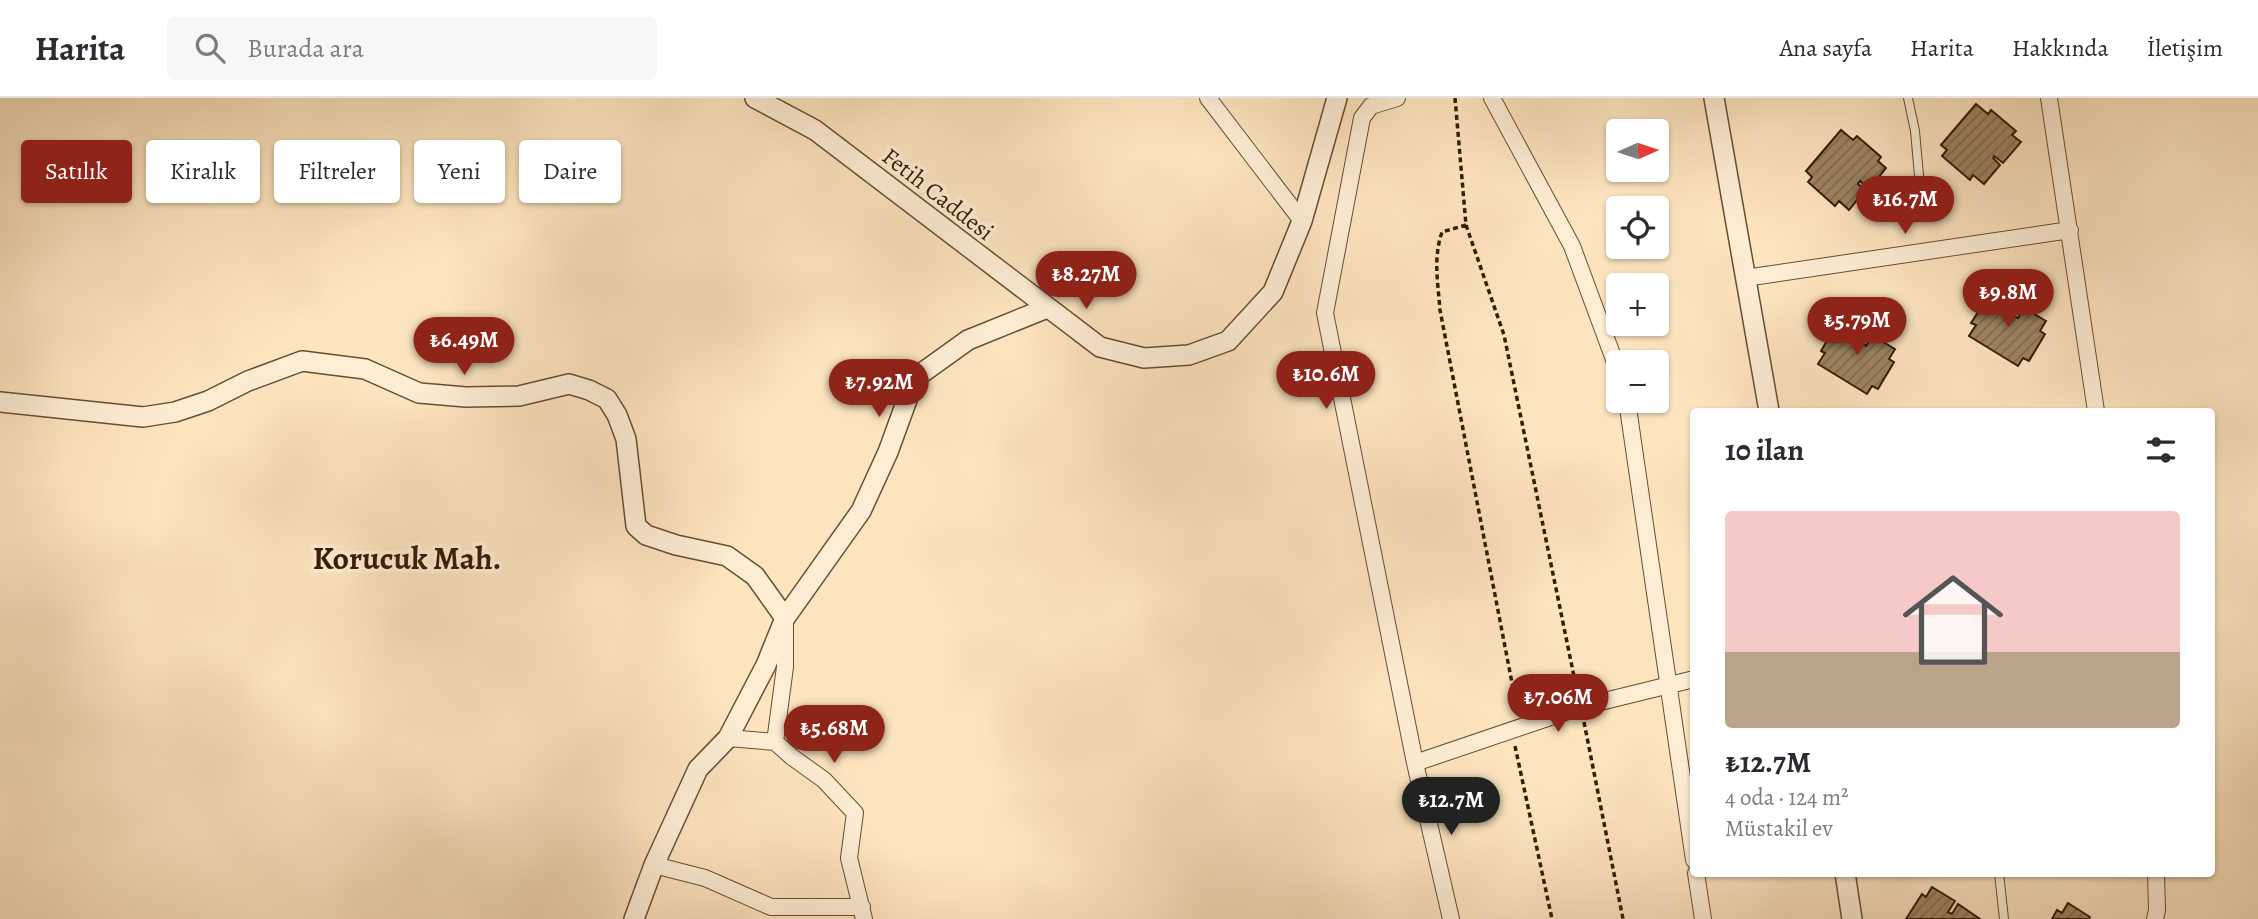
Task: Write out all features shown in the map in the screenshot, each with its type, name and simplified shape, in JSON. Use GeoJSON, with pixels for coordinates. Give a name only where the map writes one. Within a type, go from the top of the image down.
{"type":"FeatureCollection","features":[{"type":"Feature","properties":{"kind":"street","name":"Fetih Caddesi"},"geometry":{"type":"LineString","coordinates":[[755,98],[815,130],[1100,347],[1144,358],[1189,355],[1228,341],[1273,292],[1302,221],[1337,98]]}},
{"type":"Feature","properties":{"kind":"street"},"geometry":{"type":"LineString","coordinates":[[1208,98],[1302,221]]}},
{"type":"Feature","properties":{"kind":"street"},"geometry":{"type":"LineString","coordinates":[[1397,98],[1371,106],[1362,118],[1325,313],[1415,763],[1451,919]]}},
{"type":"Feature","properties":{"kind":"street"},"geometry":{"type":"LineString","coordinates":[[1492,98],[1572,246],[1610,350]]}},
{"type":"Feature","properties":{"kind":"street"},"geometry":{"type":"LineString","coordinates":[[1714,98],[1768,408]]}},
{"type":"Feature","properties":{"kind":"street"},"geometry":{"type":"LineString","coordinates":[[2049,98],[2096,408]]}},
{"type":"Feature","properties":{"kind":"street"},"geometry":{"type":"LineString","coordinates":[[1745,278],[2070,230]]}},
{"type":"Feature","properties":{"kind":"street"},"geometry":{"type":"LineString","coordinates":[[634,919],[654,865],[698,769],[728,738],[766,665],[785,618],[861,511],[888,452],[915,379],[968,340],[1047,308]]}},
{"type":"Feature","properties":{"kind":"street"},"geometry":{"type":"LineString","coordinates":[[0,402],[143,417],[175,412],[208,401],[248,381],[302,361],[365,369],[419,393],[466,397],[519,396],[569,384],[589,390],[607,399],[617,415],[626,439],[636,526],[646,535],[676,545],[727,556],[755,576],[785,618],[785,667],[775,742]]}},
{"type":"Feature","properties":{"kind":"street"},"geometry":{"type":"LineString","coordinates":[[1629,413],[1690,833]]}},
{"type":"Feature","properties":{"kind":"street"},"geometry":{"type":"LineString","coordinates":[[1415,763],[1580,707],[1690,680]]}},
{"type":"Feature","properties":{"kind":"street"},"geometry":{"type":"LineString","coordinates":[[654,865],[705,878],[771,907],[863,913],[849,858],[855,813],[824,780],[775,742],[728,738]]}},
{"type":"Feature","properties":{"kind":"street"},"geometry":{"type":"LineString","coordinates":[[1697,877],[1703,919]]}},
{"type":"Feature","properties":{"kind":"street"},"geometry":{"type":"LineString","coordinates":[[1846,877],[1852,919]]}},
{"type":"Feature","properties":{"kind":"street"},"geometry":{"type":"LineString","coordinates":[[2155,919],[2157,877]]}},
{"type":"Feature","properties":{"kind":"lane"},"geometry":{"type":"LineString","coordinates":[[1908,98],[1915,131],[1920,187]]}},
{"type":"Feature","properties":{"kind":"lane"},"geometry":{"type":"LineString","coordinates":[[1999,877],[2004,919]]}},
{"type":"Feature","properties":{"kind":"path"},"geometry":{"type":"LineString","coordinates":[[1455,98],[1466,225],[1504,335],[1623,919]]}},
{"type":"Feature","properties":{"kind":"path"},"geometry":{"type":"LineString","coordinates":[[1466,225],[1442,232],[1437,247],[1440,310],[1552,919]]}},
{"type":"Feature","properties":{"kind":"building"},"geometry":{"type":"Polygon","coordinates":[[[1976,104],[1988,114],[1991,110],[2016,131],[2012,135],[2021,142],[2003,163],[1994,156],[2000,165],[1984,184],[1973,175],[1970,180],[1942,156],[1947,150],[1941,145],[1976,104]]]}},
{"type":"Feature","properties":{"kind":"building"},"geometry":{"type":"Polygon","coordinates":[[[1841,130],[1853,140],[1857,136],[1881,157],[1878,161],[1886,168],[1869,189],[1860,181],[1858,184],[1865,190],[1849,210],[1839,201],[1835,206],[1808,182],[1812,177],[1806,171],[1841,130]]]}},
{"type":"Feature","properties":{"kind":"building"},"geometry":{"type":"Polygon","coordinates":[[[1998,291],[2020,304],[2013,315],[2018,318],[2024,308],[2046,321],[2040,331],[2045,334],[2029,361],[2023,358],[2018,366],[1969,336],[1976,325],[1971,323],[1987,298],[1991,300],[1998,291]]]}},
{"type":"Feature","properties":{"kind":"building"},"geometry":{"type":"Polygon","coordinates":[[[1847,318],[1869,332],[1863,343],[1866,346],[1873,336],[1895,349],[1889,359],[1894,362],[1878,389],[1872,386],[1867,394],[1818,364],[1825,353],[1821,351],[1836,325],[1841,328],[1847,318]]]}},
{"type":"Feature","properties":{"kind":"building"},"geometry":{"type":"Polygon","coordinates":[[[1932,887],[1955,901],[1948,912],[1952,914],[1958,904],[1980,919],[1906,919],[1922,894],[1926,897],[1932,887]]]}},
{"type":"Feature","properties":{"kind":"building"},"geometry":{"type":"Polygon","coordinates":[[[2068,903],[2090,917],[2089,919],[2052,919],[2057,910],[2062,913],[2068,903]]]}},
{"type":"Feature","properties":{"kind":"district","name":"Korucuk Mah."},"geometry":{"type":"Point","coordinates":[407,558]}}]}
